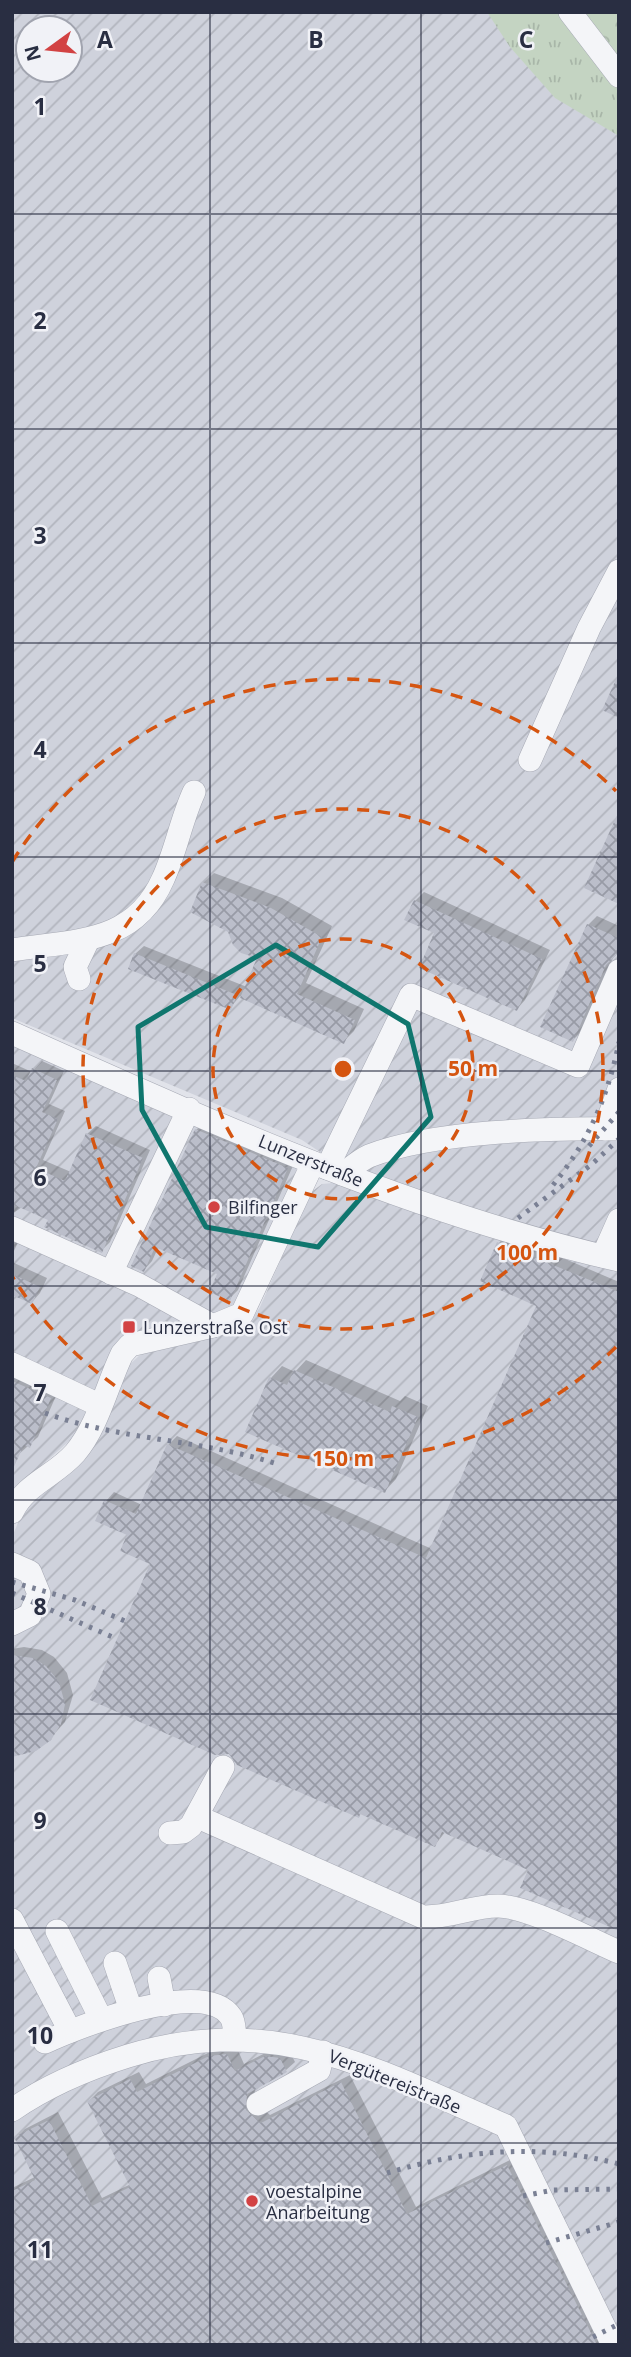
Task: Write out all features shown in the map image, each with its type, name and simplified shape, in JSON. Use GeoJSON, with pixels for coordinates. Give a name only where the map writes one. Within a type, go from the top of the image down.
{"type":"FeatureCollection","features":[{"type":"Feature","properties":{"kind":"street"},"geometry":{"type":"LineString","coordinates":[[570,12],[619,76]]}},
{"type":"Feature","properties":{"kind":"street"},"geometry":{"type":"LineString","coordinates":[[530,760],[589,628],[619,571]]}},
{"type":"Feature","properties":{"kind":"street"},"geometry":{"type":"LineString","coordinates":[[12,950],[88,940],[124,926],[153,899],[164,877],[194,792]]}},
{"type":"Feature","properties":{"kind":"street"},"geometry":{"type":"LineString","coordinates":[[79,979],[75,967],[88,940]]}},
{"type":"Feature","properties":{"kind":"street"},"geometry":{"type":"LineString","coordinates":[[18,1494],[76,1452],[122,1354],[130,1345],[213,1326],[242,1314],[328,1168],[411,995],[579,1066],[619,971]]}},
{"type":"Feature","properties":{"kind":"street","name":"Lunzerstraße"},"geometry":{"type":"LineString","coordinates":[[12,1033],[328,1168],[478,1222],[611,1258]]}},
{"type":"Feature","properties":{"kind":"street"},"geometry":{"type":"LineString","coordinates":[[328,1168],[414,1143],[526,1131],[612,1129],[619,1089]]}},
{"type":"Feature","properties":{"kind":"street"},"geometry":{"type":"LineString","coordinates":[[111,1273],[189,1110]]}},
{"type":"Feature","properties":{"kind":"street"},"geometry":{"type":"LineString","coordinates":[[611,1258],[619,1220]]}},
{"type":"Feature","properties":{"kind":"street"},"geometry":{"type":"LineString","coordinates":[[12,1228],[111,1273],[213,1326]]}},
{"type":"Feature","properties":{"kind":"street"},"geometry":{"type":"LineString","coordinates":[[12,1364],[99,1405]]}},
{"type":"Feature","properties":{"kind":"street"},"geometry":{"type":"LineString","coordinates":[[12,1564],[30,1572],[38,1594],[30,1615],[12,1623]]}},
{"type":"Feature","properties":{"kind":"street"},"geometry":{"type":"LineString","coordinates":[[170,1833],[183,1832],[198,1817],[223,1767]]}},
{"type":"Feature","properties":{"kind":"street"},"geometry":{"type":"LineString","coordinates":[[198,1817],[423,1917],[444,1917],[499,1906],[519,1910],[619,1952]]}},
{"type":"Feature","properties":{"kind":"street"},"geometry":{"type":"LineString","coordinates":[[12,1920],[70,2031]]}},
{"type":"Feature","properties":{"kind":"street"},"geometry":{"type":"LineString","coordinates":[[57,1931],[101,2019]]}},
{"type":"Feature","properties":{"kind":"street"},"geometry":{"type":"LineString","coordinates":[[114,1964],[131,2010]]}},
{"type":"Feature","properties":{"kind":"street"},"geometry":{"type":"LineString","coordinates":[[159,1978],[164,2005]]}},
{"type":"Feature","properties":{"kind":"street"},"geometry":{"type":"LineString","coordinates":[[45,2042],[131,2010],[190,2002],[224,2011],[231,2017],[235,2038]]}},
{"type":"Feature","properties":{"kind":"street","name":"Vergütereistraße"},"geometry":{"type":"LineString","coordinates":[[12,2110],[52,2085],[109,2062],[170,2045],[235,2038],[270,2040],[355,2061],[506,2126],[613,2345]]}},
{"type":"Feature","properties":{"kind":"street"},"geometry":{"type":"LineString","coordinates":[[258,2104],[319,2070],[323,2052]]}},
{"type":"Feature","properties":{"kind":"highlighted area"},"geometry":{"type":"Polygon","coordinates":[[[276,945],[408,1024],[431,1117],[318,1247],[206,1227],[142,1110],[138,1027],[276,945]]]}},
{"type":"Feature","properties":{"kind":"shaded area"},"geometry":{"type":"Polygon","coordinates":[[[12,12],[619,12],[619,1249],[526,1226],[338,1164],[302,1140],[12,1018],[12,12]]]}},
{"type":"Feature","properties":{"kind":"shaded area"},"geometry":{"type":"Polygon","coordinates":[[[12,1042],[296,1168],[297,1175],[238,1307],[107,1361],[76,1435],[12,1492],[12,1042]]]}},
{"type":"Feature","properties":{"kind":"shaded area"},"geometry":{"type":"Polygon","coordinates":[[[333,1183],[564,1258],[619,1270],[619,2345],[12,2345],[12,1537],[21,1516],[38,1492],[76,1468],[86,1458],[129,1365],[140,1355],[158,1348],[223,1335],[250,1322],[260,1307],[310,1193],[322,1184],[333,1183]]]}},
{"type":"Feature","properties":{"kind":"green space"},"geometry":{"type":"Polygon","coordinates":[[[487,12],[579,12],[619,62],[619,136],[555,98],[510,47],[487,12]]]}},
{"type":"Feature","properties":{"kind":"green space"},"geometry":{"type":"Polygon","coordinates":[[[579,12],[619,12],[619,62],[579,12]]]}},
{"type":"Feature","properties":{"kind":"building"},"geometry":{"type":"Polygon","coordinates":[[[619,673],[619,718],[602,710],[619,673]]]}},
{"type":"Feature","properties":{"kind":"building"},"geometry":{"type":"Polygon","coordinates":[[[619,811],[619,904],[584,888],[619,811]]]}},
{"type":"Feature","properties":{"kind":"building"},"geometry":{"type":"Polygon","coordinates":[[[202,882],[271,908],[322,937],[297,994],[355,1020],[344,1044],[240,998],[257,958],[241,953],[233,945],[228,932],[190,912],[202,882]]]}},
{"type":"Feature","properties":{"kind":"building"},"geometry":{"type":"Polygon","coordinates":[[[414,900],[542,959],[517,1011],[419,968],[434,933],[404,920],[414,900]]]}},
{"type":"Feature","properties":{"kind":"building"},"geometry":{"type":"Polygon","coordinates":[[[587,924],[619,938],[619,952],[606,965],[573,1042],[540,1027],[587,924]]]}},
{"type":"Feature","properties":{"kind":"building"},"geometry":{"type":"Polygon","coordinates":[[[134,953],[237,995],[231,1010],[128,969],[134,953]]]}},
{"type":"Feature","properties":{"kind":"building"},"geometry":{"type":"Polygon","coordinates":[[[32,1068],[57,1080],[42,1112],[58,1119],[36,1168],[65,1181],[86,1133],[143,1158],[102,1253],[44,1227],[48,1220],[12,1204],[12,1075],[26,1081],[32,1068]]]}},
{"type":"Feature","properties":{"kind":"building","name":"Bilfinger"},"geometry":{"type":"Polygon","coordinates":[[[195,1129],[288,1168],[230,1301],[209,1292],[217,1274],[155,1247],[144,1272],[131,1266],[195,1129]]]}},
{"type":"Feature","properties":{"kind":"building"},"geometry":{"type":"Polygon","coordinates":[[[497,1242],[619,1292],[619,1931],[520,1888],[528,1870],[442,1832],[435,1847],[360,1814],[359,1818],[237,1765],[229,1754],[215,1755],[90,1700],[150,1564],[120,1551],[127,1535],[95,1521],[104,1500],[136,1514],[167,1444],[426,1558],[536,1306],[480,1281],[497,1242]]]}},
{"type":"Feature","properties":{"kind":"building"},"geometry":{"type":"Polygon","coordinates":[[[12,1274],[40,1287],[32,1304],[12,1295],[12,1274]]]}},
{"type":"Feature","properties":{"kind":"building"},"geometry":{"type":"Polygon","coordinates":[[[294,1370],[390,1412],[392,1406],[418,1417],[385,1493],[245,1432],[269,1377],[287,1385],[294,1370]]]}},
{"type":"Feature","properties":{"kind":"building"},"geometry":{"type":"Polygon","coordinates":[[[12,1381],[51,1398],[30,1448],[24,1445],[12,1471],[12,1381]]]}},
{"type":"Feature","properties":{"kind":"building"},"geometry":{"type":"Polygon","coordinates":[[[12,1655],[33,1658],[46,1666],[59,1682],[65,1704],[61,1724],[51,1740],[36,1751],[12,1757],[12,1655]]]}},
{"type":"Feature","properties":{"kind":"building","name":"voestalpine Anarbeitung"},"geometry":{"type":"Polygon","coordinates":[[[227,2054],[235,2071],[265,2056],[280,2058],[287,2072],[247,2094],[246,2110],[261,2123],[341,2082],[407,2214],[507,2165],[597,2345],[12,2345],[12,2191],[35,2180],[14,2137],[49,2120],[92,2206],[130,2187],[87,2101],[130,2079],[137,2092],[209,2056],[227,2054]]]}},
{"type":"Feature","properties":{"kind":"railway"},"geometry":{"type":"LineString","coordinates":[[553,1185],[577,1152],[595,1118],[609,1082],[619,1042]]}},
{"type":"Feature","properties":{"kind":"railway"},"geometry":{"type":"LineString","coordinates":[[589,1146],[619,1112]]}},
{"type":"Feature","properties":{"kind":"railway"},"geometry":{"type":"LineString","coordinates":[[518,1218],[591,1165],[619,1139]]}},
{"type":"Feature","properties":{"kind":"railway"},"geometry":{"type":"LineString","coordinates":[[45,1413],[103,1429],[222,1450],[280,1465]]}},
{"type":"Feature","properties":{"kind":"railway"},"geometry":{"type":"LineString","coordinates":[[12,1582],[75,1600],[125,1621]]}},
{"type":"Feature","properties":{"kind":"railway"},"geometry":{"type":"LineString","coordinates":[[12,1593],[117,1639]]}},
{"type":"Feature","properties":{"kind":"railway"},"geometry":{"type":"LineString","coordinates":[[387,2173],[444,2159],[502,2152],[560,2153],[619,2164]]}},
{"type":"Feature","properties":{"kind":"railway"},"geometry":{"type":"LineString","coordinates":[[523,2196],[553,2190],[619,2189]]}},
{"type":"Feature","properties":{"kind":"railway"},"geometry":{"type":"LineString","coordinates":[[546,2243],[619,2222]]}},
{"type":"Feature","properties":{"kind":"railway"},"geometry":{"type":"LineString","coordinates":[[593,2337],[619,2324]]}},
{"type":"Feature","properties":{"kind":"place","name":"Bilfinger"},"geometry":{"type":"Point","coordinates":[214,1207]}},
{"type":"Feature","properties":{"kind":"place","name":"Lunzerstraße Ost"},"geometry":{"type":"Point","coordinates":[129,1327]}},
{"type":"Feature","properties":{"kind":"place","name":"voestalpine Anarbeitung"},"geometry":{"type":"Point","coordinates":[252,2201]}}]}
